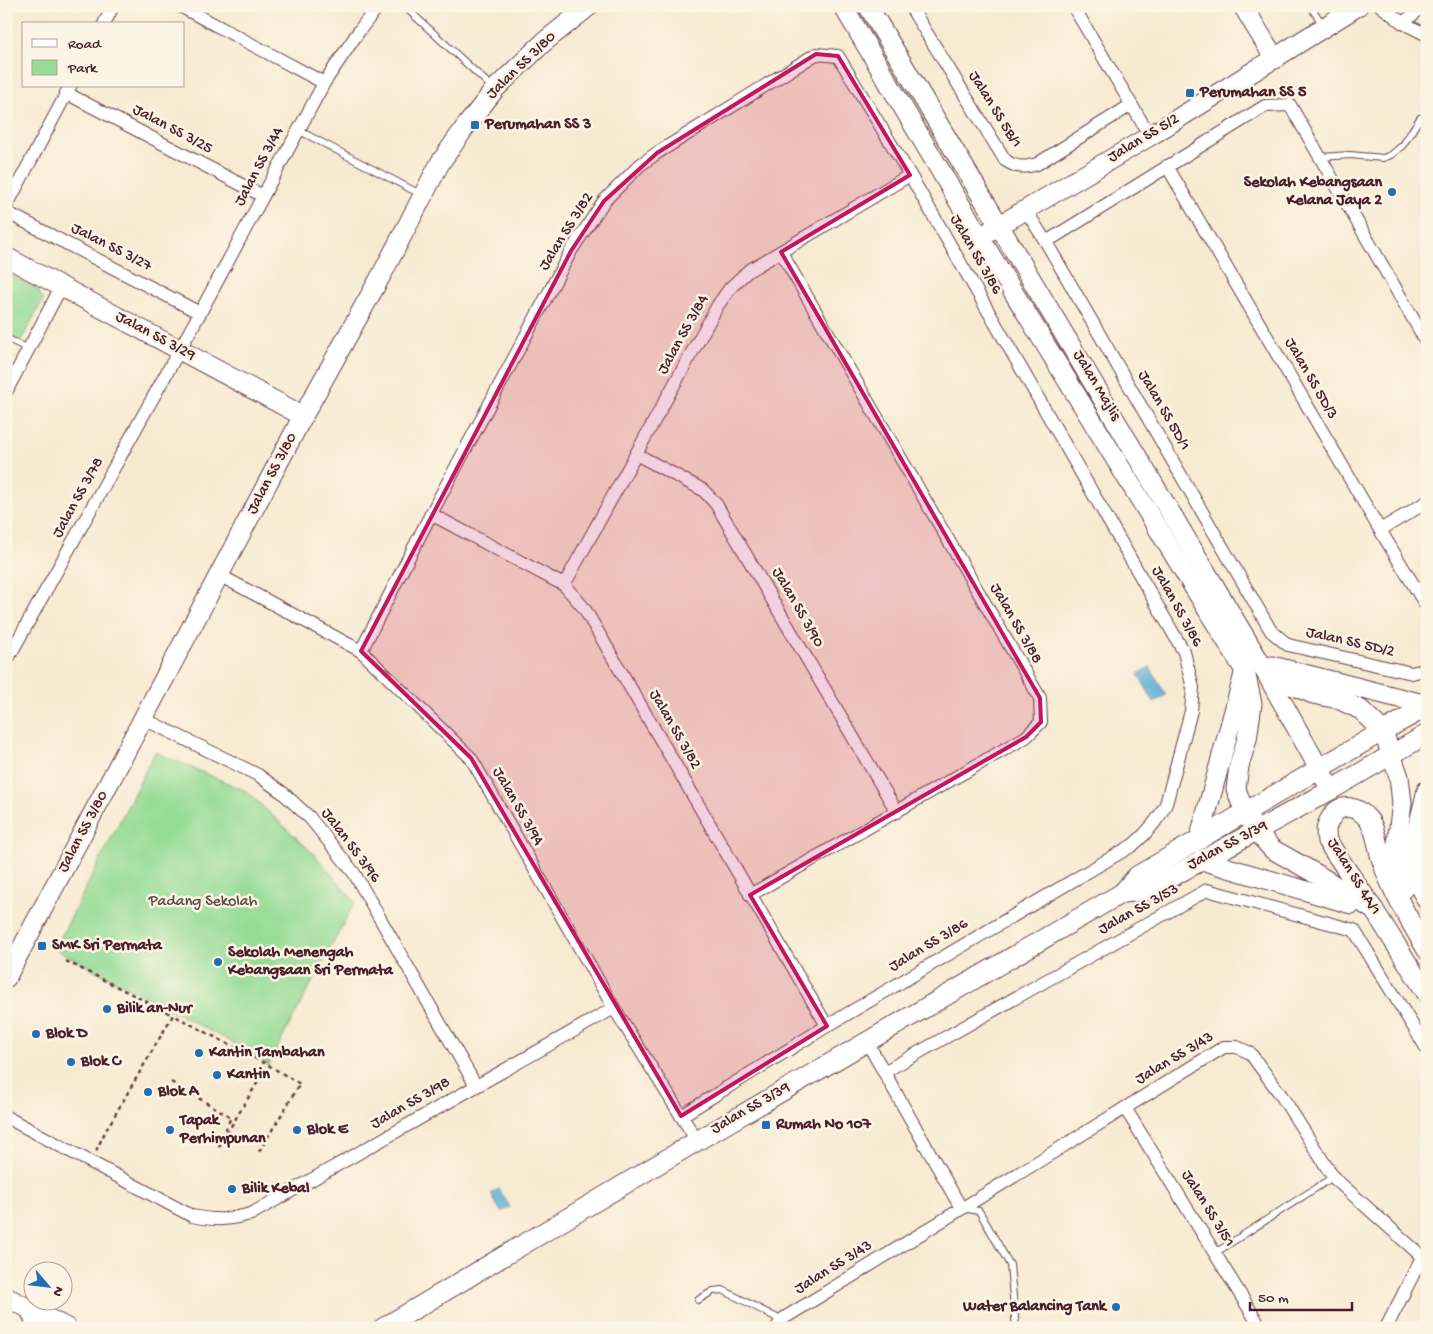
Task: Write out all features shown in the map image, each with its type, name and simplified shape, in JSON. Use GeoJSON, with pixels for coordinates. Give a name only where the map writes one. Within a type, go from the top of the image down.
{"type":"FeatureCollection","features":[{"type":"Feature","properties":{"kind":"main road","name":"Jalan SS 3/80"},"geometry":{"type":"LineString","coordinates":[[6,978],[303,416],[382,274],[440,163],[495,89],[544,42],[589,6]]}},
{"type":"Feature","properties":{"kind":"main road","name":"Jalan Majlis"},"geometry":{"type":"LineString","coordinates":[[843,6],[979,236],[1331,790]]}},
{"type":"Feature","properties":{"kind":"main road","name":"Jalan Majlis"},"geometry":{"type":"LineString","coordinates":[[868,6],[1000,225],[1253,667]]}},
{"type":"Feature","properties":{"kind":"main road"},"geometry":{"type":"LineString","coordinates":[[1243,6],[1274,60]]}},
{"type":"Feature","properties":{"kind":"main road","name":"Jalan SS 5/2"},"geometry":{"type":"LineString","coordinates":[[979,236],[1150,136],[1358,6]]}},
{"type":"Feature","properties":{"kind":"main road","name":"Jalan SS 3/29"},"geometry":{"type":"LineString","coordinates":[[6,258],[303,416]]}},
{"type":"Feature","properties":{"kind":"main road"},"geometry":{"type":"LineString","coordinates":[[1253,667],[1427,706]]}},
{"type":"Feature","properties":{"kind":"main road"},"geometry":{"type":"LineString","coordinates":[[1253,667],[1313,694],[1338,699],[1362,710],[1382,731],[1399,777],[1402,803],[1395,859],[1400,902]]}},
{"type":"Feature","properties":{"kind":"main road"},"geometry":{"type":"LineString","coordinates":[[1253,667],[1252,704],[1236,789],[1245,813],[1256,831],[1272,849],[1374,910]]}},
{"type":"Feature","properties":{"kind":"main road"},"geometry":{"type":"LineString","coordinates":[[1199,840],[1253,667]]}},
{"type":"Feature","properties":{"kind":"main road","name":"Jalan SS 3/39"},"geometry":{"type":"LineString","coordinates":[[383,1328],[696,1141],[1122,893],[1137,876],[1427,706]]}},
{"type":"Feature","properties":{"kind":"main road","name":"Jalan SS 3/39"},"geometry":{"type":"LineString","coordinates":[[1122,893],[1146,891],[1331,790],[1427,734]]}},
{"type":"Feature","properties":{"kind":"main road"},"geometry":{"type":"LineString","coordinates":[[1400,902],[1427,790]]}},
{"type":"Feature","properties":{"kind":"main road","name":"Jalan SS 4A/1"},"geometry":{"type":"LineString","coordinates":[[1427,950],[1400,902],[1381,860],[1376,836],[1369,819],[1356,808],[1342,807],[1333,813],[1325,827],[1327,841],[1374,910],[1427,994]]}},
{"type":"Feature","properties":{"kind":"main road"},"geometry":{"type":"LineString","coordinates":[[1201,860],[1374,910]]}},
{"type":"Feature","properties":{"kind":"main road"},"geometry":{"type":"LineString","coordinates":[[6,1297],[22,1305]]}},
{"type":"Feature","properties":{"kind":"main road"},"geometry":{"type":"LineString","coordinates":[[36,1312],[61,1326]]}},
{"type":"Feature","properties":{"kind":"street"},"geometry":{"type":"LineString","coordinates":[[105,22],[113,6]]}},
{"type":"Feature","properties":{"kind":"street"},"geometry":{"type":"LineString","coordinates":[[180,6],[324,83]]}},
{"type":"Feature","properties":{"kind":"street","name":"Jalan SS 3/44"},"geometry":{"type":"LineString","coordinates":[[180,350],[324,83],[359,30],[378,6]]}},
{"type":"Feature","properties":{"kind":"street","name":"Jalan SS 5B/1"},"geometry":{"type":"LineString","coordinates":[[910,6],[1005,160],[1013,166],[1024,167],[1037,164],[1131,105]]}},
{"type":"Feature","properties":{"kind":"street"},"geometry":{"type":"LineString","coordinates":[[1073,6],[1150,136]]}},
{"type":"Feature","properties":{"kind":"street"},"geometry":{"type":"LineString","coordinates":[[1381,6],[1403,23],[1427,35]]}},
{"type":"Feature","properties":{"kind":"street"},"geometry":{"type":"LineString","coordinates":[[1403,23],[1423,6]]}},
{"type":"Feature","properties":{"kind":"street","name":"Jalan SS 3/82"},"geometry":{"type":"LineString","coordinates":[[361,651],[431,514],[572,251],[604,201],[640,165],[657,153],[816,54],[824,54]]}},
{"type":"Feature","properties":{"kind":"street","name":"Jalan SS 3/86"},"geometry":{"type":"LineString","coordinates":[[680,1116],[827,1026],[1133,845],[1160,818],[1166,804],[1191,711],[1193,688],[1184,652],[910,175],[838,56],[824,54]]}},
{"type":"Feature","properties":{"kind":"street"},"geometry":{"type":"LineString","coordinates":[[6,207],[68,90]]}},
{"type":"Feature","properties":{"kind":"street","name":"Jalan SS 3/25"},"geometry":{"type":"LineString","coordinates":[[68,90],[263,196]]}},
{"type":"Feature","properties":{"kind":"street"},"geometry":{"type":"LineString","coordinates":[[1046,242],[1265,106],[1290,105],[1427,343]]}},
{"type":"Feature","properties":{"kind":"street","name":"Jalan SS 5D/3"},"geometry":{"type":"LineString","coordinates":[[1167,166],[1427,607]]}},
{"type":"Feature","properties":{"kind":"street","name":"Jalan SS 3/84"},"geometry":{"type":"LineString","coordinates":[[564,585],[730,288],[748,271],[910,175]]}},
{"type":"Feature","properties":{"kind":"street","name":"Jalan SS 5D/1"},"geometry":{"type":"LineString","coordinates":[[1026,209],[1271,631]]}},
{"type":"Feature","properties":{"kind":"street","name":"Jalan SS 3/27"},"geometry":{"type":"LineString","coordinates":[[6,212],[200,313]]}},
{"type":"Feature","properties":{"kind":"street","name":"Jalan SS 3/88"},"geometry":{"type":"LineString","coordinates":[[750,895],[1026,737],[1041,722],[1040,698],[781,252]]}},
{"type":"Feature","properties":{"kind":"street"},"geometry":{"type":"LineString","coordinates":[[6,392],[61,287]]}},
{"type":"Feature","properties":{"kind":"street","name":"Jalan SS 3/78"},"geometry":{"type":"LineString","coordinates":[[9,657],[180,350]]}},
{"type":"Feature","properties":{"kind":"street","name":"Jalan SS 3/90"},"geometry":{"type":"LineString","coordinates":[[636,454],[703,490],[716,504],[897,812]]}},
{"type":"Feature","properties":{"kind":"street"},"geometry":{"type":"LineString","coordinates":[[1380,530],[1427,502]]}},
{"type":"Feature","properties":{"kind":"street","name":"Jalan SS 3/82"},"geometry":{"type":"LineString","coordinates":[[431,514],[564,585],[584,608],[827,1026]]}},
{"type":"Feature","properties":{"kind":"street","name":"Jalan SS 3/94"},"geometry":{"type":"LineString","coordinates":[[219,575],[361,651],[471,758],[614,1008],[696,1141]]}},
{"type":"Feature","properties":{"kind":"street","name":"Jalan SS 5D/2"},"geometry":{"type":"LineString","coordinates":[[1271,631],[1288,645],[1412,673],[1427,669]]}},
{"type":"Feature","properties":{"kind":"street","name":"Jalan SS 3/96"},"geometry":{"type":"LineString","coordinates":[[144,719],[258,775],[283,793],[310,818],[354,872],[476,1086]]}},
{"type":"Feature","properties":{"kind":"street"},"geometry":{"type":"LineString","coordinates":[[1427,834],[1415,880],[1417,890],[1427,907]]}},
{"type":"Feature","properties":{"kind":"street","name":"Jalan SS 3/53"},"geometry":{"type":"LineString","coordinates":[[884,1072],[1208,890],[1354,930],[1427,1049]]}},
{"type":"Feature","properties":{"kind":"street","name":"Jalan SS 3/98"},"geometry":{"type":"LineString","coordinates":[[6,1117],[192,1216],[215,1220],[235,1218],[251,1214],[614,1008]]}},
{"type":"Feature","properties":{"kind":"street"},"geometry":{"type":"LineString","coordinates":[[867,1042],[961,1208]]}},
{"type":"Feature","properties":{"kind":"street","name":"Jalan SS 3/43"},"geometry":{"type":"LineString","coordinates":[[779,1324],[961,1208],[1224,1047],[1237,1047],[1250,1053],[1281,1095],[1333,1177],[1424,1259]]}},
{"type":"Feature","properties":{"kind":"street","name":"Jalan SS 3/51"},"geometry":{"type":"LineString","coordinates":[[1125,1108],[1261,1328]]}},
{"type":"Feature","properties":{"kind":"street"},"geometry":{"type":"LineString","coordinates":[[1386,1328],[1424,1259]]}},
{"type":"Feature","properties":{"kind":"street"},"geometry":{"type":"LineString","coordinates":[[28,1312],[35,1328]]}},
{"type":"Feature","properties":{"kind":"lane"},"geometry":{"type":"LineString","coordinates":[[404,6],[495,89]]}},
{"type":"Feature","properties":{"kind":"lane"},"geometry":{"type":"LineString","coordinates":[[1310,6],[1325,27]]}},
{"type":"Feature","properties":{"kind":"lane"},"geometry":{"type":"LineString","coordinates":[[1320,157],[1350,155],[1383,158],[1392,155],[1403,145],[1420,118]]}},
{"type":"Feature","properties":{"kind":"lane"},"geometry":{"type":"LineString","coordinates":[[298,130],[424,196]]}},
{"type":"Feature","properties":{"kind":"lane"},"geometry":{"type":"LineString","coordinates":[[6,338],[29,349]]}},
{"type":"Feature","properties":{"kind":"lane"},"geometry":{"type":"LineString","coordinates":[[1215,1253],[1333,1177]]}},
{"type":"Feature","properties":{"kind":"lane"},"geometry":{"type":"LineString","coordinates":[[961,1208],[979,1211],[1010,1265],[1016,1328]]}},
{"type":"Feature","properties":{"kind":"lane"},"geometry":{"type":"LineString","coordinates":[[698,1300],[714,1291],[723,1290],[779,1324]]}},
{"type":"Feature","properties":{"kind":"path"},"geometry":{"type":"LineString","coordinates":[[66,962],[173,1015],[300,1084],[257,1154]]}},
{"type":"Feature","properties":{"kind":"path"},"geometry":{"type":"LineString","coordinates":[[90,1162],[105,1132],[173,1015]]}},
{"type":"Feature","properties":{"kind":"path"},"geometry":{"type":"LineString","coordinates":[[171,1082],[231,1117],[218,1148],[268,1065]]}},
{"type":"Feature","properties":{"kind":"highlighted area"},"geometry":{"type":"Polygon","coordinates":[[[816,54],[838,56],[910,175],[781,252],[1040,698],[1041,722],[1026,737],[750,895],[827,1026],[681,1116],[471,758],[361,651],[571,251],[604,201],[657,153],[816,54]]]}},
{"type":"Feature","properties":{"kind":"green space"},"geometry":{"type":"Polygon","coordinates":[[[6,273],[38,290],[43,300],[20,342],[6,334],[6,273]]]}},
{"type":"Feature","properties":{"kind":"green space","name":"Padang Sekolah"},"geometry":{"type":"Polygon","coordinates":[[[155,752],[246,791],[314,854],[355,902],[268,1065],[250,1052],[55,949],[155,752]]]}},
{"type":"Feature","properties":{"kind":"water"},"geometry":{"type":"Polygon","coordinates":[[[1150,667],[1166,695],[1154,702],[1138,674],[1150,667]]]}},
{"type":"Feature","properties":{"kind":"water"},"geometry":{"type":"Polygon","coordinates":[[[499,1189],[510,1207],[501,1212],[491,1194],[499,1189]]]}},
{"type":"Feature","properties":{"kind":"place","name":"Perumahan SS 5"},"geometry":{"type":"Point","coordinates":[1190,93]}},
{"type":"Feature","properties":{"kind":"place","name":"Perumahan SS 3"},"geometry":{"type":"Point","coordinates":[475,125]}},
{"type":"Feature","properties":{"kind":"place","name":"Sekolah Kebangsaan Kelana Jaya 2"},"geometry":{"type":"Point","coordinates":[1392,192]}},
{"type":"Feature","properties":{"kind":"place","name":"SMK Sri Permata"},"geometry":{"type":"Point","coordinates":[42,946]}},
{"type":"Feature","properties":{"kind":"place","name":"Sekolah Menengah Kebangsaan Sri Permata"},"geometry":{"type":"Point","coordinates":[218,962]}},
{"type":"Feature","properties":{"kind":"place","name":"Bilik an-Nur"},"geometry":{"type":"Point","coordinates":[107,1009]}},
{"type":"Feature","properties":{"kind":"place","name":"Blok D"},"geometry":{"type":"Point","coordinates":[36,1034]}},
{"type":"Feature","properties":{"kind":"place","name":"Kantin Tambahan"},"geometry":{"type":"Point","coordinates":[199,1053]}},
{"type":"Feature","properties":{"kind":"place","name":"Blok C"},"geometry":{"type":"Point","coordinates":[71,1062]}},
{"type":"Feature","properties":{"kind":"place","name":"Kantin"},"geometry":{"type":"Point","coordinates":[217,1075]}},
{"type":"Feature","properties":{"kind":"place","name":"Blok A"},"geometry":{"type":"Point","coordinates":[148,1092]}},
{"type":"Feature","properties":{"kind":"place","name":"Rumah No 107"},"geometry":{"type":"Point","coordinates":[766,1125]}},
{"type":"Feature","properties":{"kind":"place","name":"Tapak Perhimpunan"},"geometry":{"type":"Point","coordinates":[170,1130]}},
{"type":"Feature","properties":{"kind":"place","name":"Blok E"},"geometry":{"type":"Point","coordinates":[297,1130]}},
{"type":"Feature","properties":{"kind":"place","name":"Bilik Kebal"},"geometry":{"type":"Point","coordinates":[232,1189]}},
{"type":"Feature","properties":{"kind":"place","name":"Water Balancing Tank"},"geometry":{"type":"Point","coordinates":[1116,1307]}}]}
